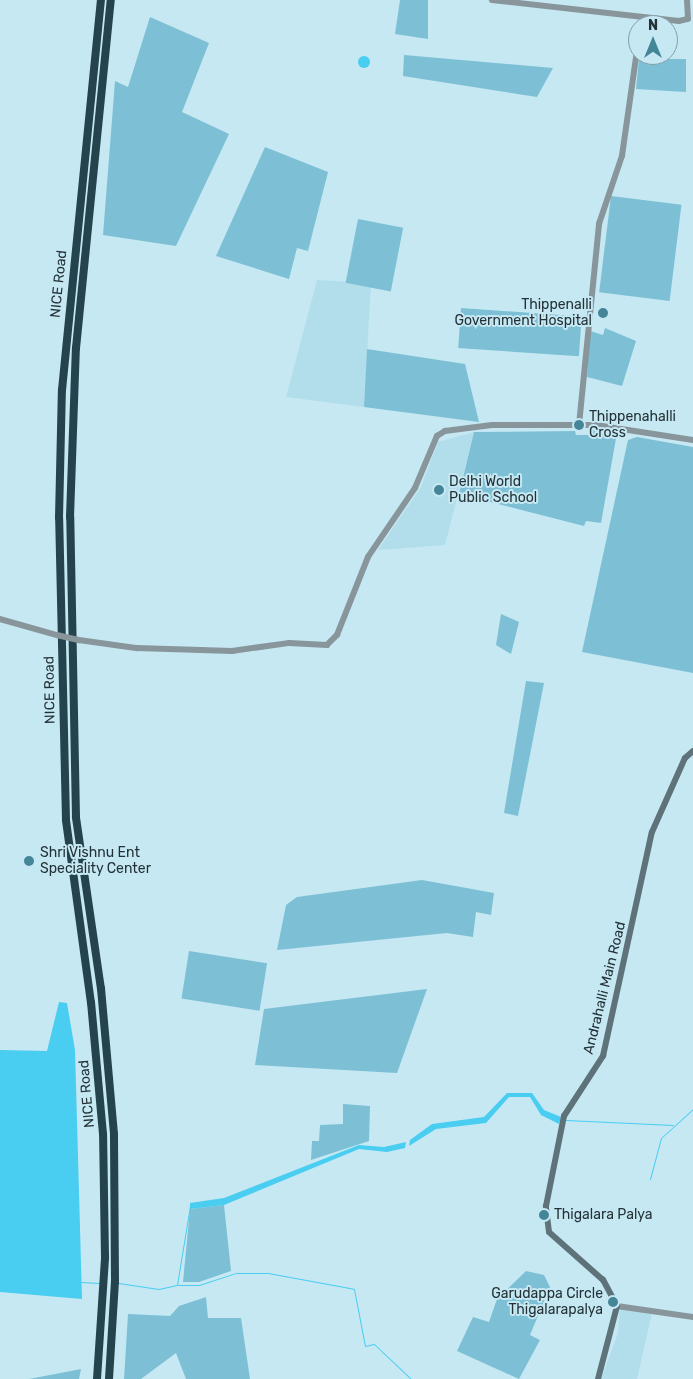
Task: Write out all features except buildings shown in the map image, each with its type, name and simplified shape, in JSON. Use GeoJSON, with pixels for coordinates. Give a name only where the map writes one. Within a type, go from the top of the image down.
{"type":"FeatureCollection","features":[{"type":"Feature","properties":{"kind":"highway","name":"NICE Road"},"geometry":{"type":"LineString","coordinates":[[97,1379],[104,1283],[100,1090],[66,820],[59,518],[63,373],[101,0]]}},
{"type":"Feature","properties":{"kind":"highway","name":"NICE Road"},"geometry":{"type":"LineString","coordinates":[[109,1379],[115,1283],[111,1089],[76,817],[70,517],[76,348],[111,0]]}},
{"type":"Feature","properties":{"kind":"main road","name":"Andrahalli Main Road"},"geometry":{"type":"LineString","coordinates":[[617,1306],[603,1280],[558,1241],[545,1221],[564,1116],[603,1056],[629,949],[644,856],[685,758],[693,751]]}},
{"type":"Feature","properties":{"kind":"main road"},"geometry":{"type":"LineString","coordinates":[[598,1379],[614,1332],[617,1306]]}},
{"type":"Feature","properties":{"kind":"street"},"geometry":{"type":"LineString","coordinates":[[492,0],[628,17]]}},
{"type":"Feature","properties":{"kind":"street"},"geometry":{"type":"LineString","coordinates":[[678,21],[684,21],[687,0]]}},
{"type":"Feature","properties":{"kind":"street"},"geometry":{"type":"LineString","coordinates":[[579,425],[599,224],[622,156],[635,65]]}},
{"type":"Feature","properties":{"kind":"street"},"geometry":{"type":"LineString","coordinates":[[0,620],[79,640],[120,647],[232,651],[289,643],[326,645],[336,635],[368,557],[415,488],[437,436],[492,426],[579,425],[693,440]]}},
{"type":"Feature","properties":{"kind":"street"},"geometry":{"type":"LineString","coordinates":[[617,1306],[693,1317]]}},
{"type":"Feature","properties":{"kind":"shaded area"},"geometry":{"type":"Polygon","coordinates":[[[400,0],[428,0],[428,39],[395,34],[400,0]]]}},
{"type":"Feature","properties":{"kind":"shaded area"},"geometry":{"type":"Polygon","coordinates":[[[150,17],[209,43],[182,112],[229,134],[176,246],[103,235],[115,81],[128,87],[150,17]]]}},
{"type":"Feature","properties":{"kind":"shaded area"},"geometry":{"type":"Polygon","coordinates":[[[404,55],[553,68],[537,97],[403,76],[404,55]]]}},
{"type":"Feature","properties":{"kind":"shaded area"},"geometry":{"type":"Polygon","coordinates":[[[362,56],[366,56],[370,62],[366,68],[362,68],[358,64],[358,60],[362,56]]]}},
{"type":"Feature","properties":{"kind":"shaded area"},"geometry":{"type":"Polygon","coordinates":[[[678,59],[686,59],[686,92],[636,89],[638,65],[678,65],[678,59]]]}},
{"type":"Feature","properties":{"kind":"shaded area"},"geometry":{"type":"Polygon","coordinates":[[[265,147],[328,172],[308,251],[297,248],[289,279],[216,256],[265,147]]]}},
{"type":"Feature","properties":{"kind":"shaded area"},"geometry":{"type":"Polygon","coordinates":[[[611,196],[681,205],[670,301],[599,292],[611,196]]]}},
{"type":"Feature","properties":{"kind":"shaded area"},"geometry":{"type":"Polygon","coordinates":[[[358,219],[403,228],[391,292],[346,283],[358,219]]]}},
{"type":"Feature","properties":{"kind":"shaded area"},"geometry":{"type":"Polygon","coordinates":[[[317,280],[371,283],[364,407],[286,397],[317,280]]]}},
{"type":"Feature","properties":{"kind":"shaded area"},"geometry":{"type":"Polygon","coordinates":[[[461,308],[582,316],[579,356],[458,348],[461,308]]]}},
{"type":"Feature","properties":{"kind":"shaded area"},"geometry":{"type":"Polygon","coordinates":[[[605,328],[636,341],[622,386],[587,377],[590,331],[603,335],[605,328]]]}},
{"type":"Feature","properties":{"kind":"shaded area"},"geometry":{"type":"Polygon","coordinates":[[[367,349],[465,364],[479,422],[364,407],[367,349]]]}},
{"type":"Feature","properties":{"kind":"shaded area"},"geometry":{"type":"Polygon","coordinates":[[[590,430],[617,433],[601,523],[586,521],[584,526],[459,494],[474,432],[575,431],[576,435],[589,435],[590,430]]]}},
{"type":"Feature","properties":{"kind":"shaded area","name":"Delhi World Public School"},"geometry":{"type":"Polygon","coordinates":[[[474,432],[445,545],[378,550],[421,487],[438,442],[474,432]]]}},
{"type":"Feature","properties":{"kind":"shaded area"},"geometry":{"type":"Polygon","coordinates":[[[637,437],[693,447],[693,673],[582,652],[628,440],[637,437]]]}},
{"type":"Feature","properties":{"kind":"shaded area"},"geometry":{"type":"Polygon","coordinates":[[[501,614],[519,622],[511,654],[496,645],[501,614]]]}},
{"type":"Feature","properties":{"kind":"shaded area"},"geometry":{"type":"Polygon","coordinates":[[[526,681],[544,683],[518,816],[504,813],[526,681]]]}},
{"type":"Feature","properties":{"kind":"shaded area"},"geometry":{"type":"Polygon","coordinates":[[[422,880],[494,893],[491,915],[476,912],[473,937],[447,933],[277,950],[286,905],[297,897],[422,880]]]}},
{"type":"Feature","properties":{"kind":"shaded area"},"geometry":{"type":"Polygon","coordinates":[[[189,951],[267,963],[260,1011],[181,998],[189,951]]]}},
{"type":"Feature","properties":{"kind":"shaded area"},"geometry":{"type":"Polygon","coordinates":[[[427,989],[397,1073],[255,1065],[264,1009],[427,989]]]}},
{"type":"Feature","properties":{"kind":"shaded area"},"geometry":{"type":"Polygon","coordinates":[[[59,1002],[67,1003],[75,1050],[82,1299],[0,1292],[0,1050],[47,1051],[59,1002]]]}},
{"type":"Feature","properties":{"kind":"shaded area"},"geometry":{"type":"Polygon","coordinates":[[[507,1093],[532,1093],[544,1110],[561,1117],[559,1124],[541,1115],[530,1097],[509,1097],[486,1123],[436,1129],[409,1146],[410,1140],[432,1124],[484,1117],[507,1093]]]}},
{"type":"Feature","properties":{"kind":"shaded area"},"geometry":{"type":"Polygon","coordinates":[[[343,1104],[370,1106],[369,1141],[311,1160],[312,1141],[319,1141],[320,1125],[343,1124],[343,1104]]]}},
{"type":"Feature","properties":{"kind":"shaded area"},"geometry":{"type":"Polygon","coordinates":[[[406,1142],[405,1148],[387,1152],[359,1149],[224,1205],[190,1209],[190,1203],[224,1198],[359,1145],[384,1147],[406,1142]]]}},
{"type":"Feature","properties":{"kind":"shaded area"},"geometry":{"type":"Polygon","coordinates":[[[224,1205],[231,1271],[199,1282],[183,1282],[190,1209],[224,1205]]]}},
{"type":"Feature","properties":{"kind":"shaded area"},"geometry":{"type":"Polygon","coordinates":[[[526,1271],[544,1275],[550,1287],[530,1335],[540,1340],[519,1379],[457,1351],[473,1317],[489,1322],[497,1299],[526,1271]]]}},
{"type":"Feature","properties":{"kind":"shaded area"},"geometry":{"type":"Polygon","coordinates":[[[206,1297],[208,1318],[241,1318],[250,1379],[186,1379],[176,1353],[141,1379],[124,1379],[128,1314],[170,1316],[179,1306],[206,1297]]]}},
{"type":"Feature","properties":{"kind":"shaded area"},"geometry":{"type":"Polygon","coordinates":[[[620,1308],[652,1313],[637,1379],[601,1379],[618,1333],[620,1308]]]}},
{"type":"Feature","properties":{"kind":"shaded area"},"geometry":{"type":"Polygon","coordinates":[[[81,1369],[79,1379],[29,1379],[81,1369]]]}},
{"type":"Feature","properties":{"kind":"waterway"},"geometry":{"type":"LineString","coordinates":[[650,1179],[661,1138],[693,1109]]}},
{"type":"Feature","properties":{"kind":"waterway"},"geometry":{"type":"LineString","coordinates":[[566,1120],[673,1125]]}},
{"type":"Feature","properties":{"kind":"waterway"},"geometry":{"type":"LineString","coordinates":[[118,1283],[159,1289],[177,1285],[190,1206]]}},
{"type":"Feature","properties":{"kind":"waterway"},"geometry":{"type":"LineString","coordinates":[[178,1285],[199,1285],[237,1273],[268,1273],[354,1289],[365,1346],[374,1344],[411,1379]]}},
{"type":"Feature","properties":{"kind":"waterway"},"geometry":{"type":"LineString","coordinates":[[81,1282],[99,1283]]}},
{"type":"Feature","properties":{"kind":"place","name":"Thippenalli Government Hospital"},"geometry":{"type":"Point","coordinates":[603,313]}},
{"type":"Feature","properties":{"kind":"place","name":"Thippenahalli Cross"},"geometry":{"type":"Point","coordinates":[579,425]}},
{"type":"Feature","properties":{"kind":"place","name":"Delhi World Public School"},"geometry":{"type":"Point","coordinates":[439,490]}},
{"type":"Feature","properties":{"kind":"place","name":"Shri Vishnu Ent Speciality Center"},"geometry":{"type":"Point","coordinates":[29,861]}},
{"type":"Feature","properties":{"kind":"place","name":"Thigalara Palya"},"geometry":{"type":"Point","coordinates":[544,1215]}},
{"type":"Feature","properties":{"kind":"place","name":"Garudappa Circle Thigalarapalya"},"geometry":{"type":"Point","coordinates":[613,1302]}}]}
